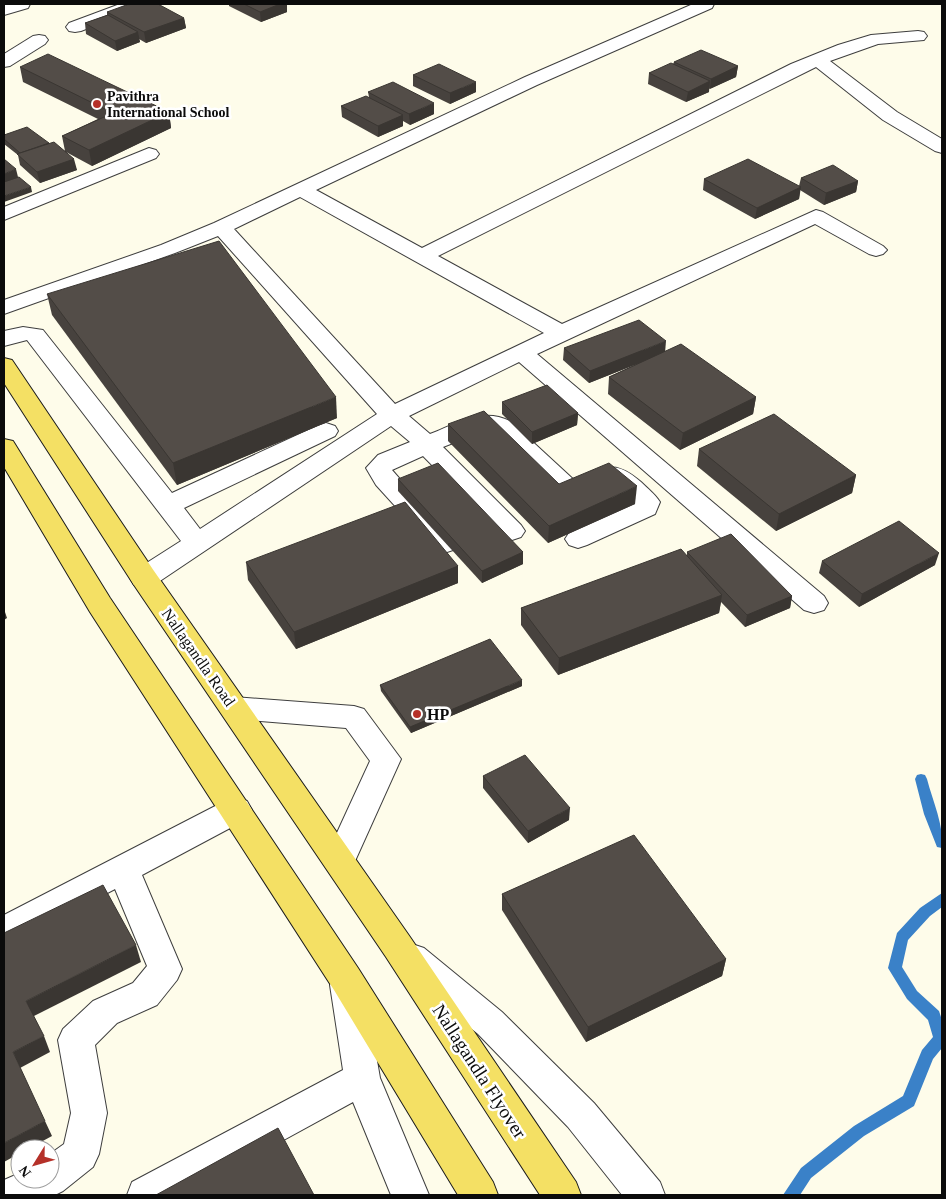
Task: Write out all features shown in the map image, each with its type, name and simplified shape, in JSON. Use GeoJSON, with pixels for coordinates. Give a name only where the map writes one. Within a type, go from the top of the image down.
{"type":"FeatureCollection","features":[{"type":"Feature","properties":{"kind":"main road","name":"Nallagandla Road"},"geometry":{"type":"LineString","coordinates":[[4,365],[144,578],[398,947]]}},
{"type":"Feature","properties":{"kind":"main road"},"geometry":{"type":"LineString","coordinates":[[4,447],[100,605],[346,979],[479,1195]]}},
{"type":"Feature","properties":{"kind":"main road","name":"Nallagandla Flyover"},"geometry":{"type":"LineString","coordinates":[[398,947],[559,1192]]}},
{"type":"Feature","properties":{"kind":"street"},"geometry":{"type":"LineString","coordinates":[[4,10],[22,4]]}},
{"type":"Feature","properties":{"kind":"street"},"geometry":{"type":"LineString","coordinates":[[75,26],[134,4]]}},
{"type":"Feature","properties":{"kind":"street"},"geometry":{"type":"LineString","coordinates":[[4,307],[168,249],[221,227],[530,81],[706,4]]}},
{"type":"Feature","properties":{"kind":"street"},"geometry":{"type":"LineString","coordinates":[[422,256],[797,68],[878,39],[918,36]]}},
{"type":"Feature","properties":{"kind":"street"},"geometry":{"type":"LineString","coordinates":[[4,62],[39,40]]}},
{"type":"Feature","properties":{"kind":"street"},"geometry":{"type":"LineString","coordinates":[[863,43],[882,54]]}},
{"type":"Feature","properties":{"kind":"street"},"geometry":{"type":"LineString","coordinates":[[818,60],[890,116],[942,147]]}},
{"type":"Feature","properties":{"kind":"street"},"geometry":{"type":"LineString","coordinates":[[4,214],[148,154]]}},
{"type":"Feature","properties":{"kind":"street"},"geometry":{"type":"LineString","coordinates":[[302,190],[561,333]]}},
{"type":"Feature","properties":{"kind":"street"},"geometry":{"type":"LineString","coordinates":[[144,578],[392,415],[561,333],[816,216],[876,250]]}},
{"type":"Feature","properties":{"kind":"street"},"geometry":{"type":"LineString","coordinates":[[221,227],[392,415],[427,444],[512,531]]}},
{"type":"Feature","properties":{"kind":"street"},"geometry":{"type":"LineString","coordinates":[[4,339],[22,334],[35,335],[197,543]]}},
{"type":"Feature","properties":{"kind":"street"},"geometry":{"type":"LineString","coordinates":[[521,352],[814,603]]}},
{"type":"Feature","properties":{"kind":"street"},"geometry":{"type":"LineString","coordinates":[[444,544],[385,479],[380,468],[387,461],[478,423],[495,422],[568,489],[577,488],[612,474],[619,476],[647,502],[646,508],[578,539]]}},
{"type":"Feature","properties":{"kind":"street"},"geometry":{"type":"LineString","coordinates":[[168,505],[326,431]]}},
{"type":"Feature","properties":{"kind":"street"},"geometry":{"type":"LineString","coordinates":[[234,708],[354,717],[386,759],[340,861]]}},
{"type":"Feature","properties":{"kind":"street"},"geometry":{"type":"LineString","coordinates":[[4,931],[236,810]]}},
{"type":"Feature","properties":{"kind":"street"},"geometry":{"type":"LineString","coordinates":[[60,1170],[80,1154],[89,1113],[76,1040],[105,1012],[145,994],[164,969],[123,869]]}},
{"type":"Feature","properties":{"kind":"street"},"geometry":{"type":"LineString","coordinates":[[398,947],[490,1023],[581,1115],[646,1195]]}},
{"type":"Feature","properties":{"kind":"street"},"geometry":{"type":"LineString","coordinates":[[346,979],[362,1078],[410,1195]]}},
{"type":"Feature","properties":{"kind":"street"},"geometry":{"type":"LineString","coordinates":[[146,1195],[362,1078]]}},
{"type":"Feature","properties":{"kind":"street"},"geometry":{"type":"LineString","coordinates":[[14,1195],[27,1189]]}},
{"type":"Feature","properties":{"kind":"building"},"geometry":{"type":"Polygon","coordinates":[[[129,4],[158,4],[184,18],[144,32],[107,12],[129,4]]]}},
{"type":"Feature","properties":{"kind":"building"},"geometry":{"type":"Polygon","coordinates":[[[244,4],[280,4],[260,12],[244,4]]]}},
{"type":"Feature","properties":{"kind":"building"},"geometry":{"type":"Polygon","coordinates":[[[108,15],[138,32],[115,41],[85,23],[108,15]]]}},
{"type":"Feature","properties":{"kind":"building"},"geometry":{"type":"Polygon","coordinates":[[[701,50],[738,66],[711,79],[674,62],[701,50]]]}},
{"type":"Feature","properties":{"kind":"building"},"geometry":{"type":"Polygon","coordinates":[[[48,54],[169,112],[89,150],[62,136],[113,113],[20,67],[48,54]]]}},
{"type":"Feature","properties":{"kind":"building"},"geometry":{"type":"Polygon","coordinates":[[[671,63],[710,81],[688,92],[649,73],[671,63]]]}},
{"type":"Feature","properties":{"kind":"building"},"geometry":{"type":"Polygon","coordinates":[[[439,64],[476,82],[450,93],[413,75],[439,64]]]}},
{"type":"Feature","properties":{"kind":"building"},"geometry":{"type":"Polygon","coordinates":[[[393,82],[434,103],[409,114],[368,92],[393,82]]]}},
{"type":"Feature","properties":{"kind":"building"},"geometry":{"type":"Polygon","coordinates":[[[366,96],[403,115],[378,126],[341,106],[366,96]]]}},
{"type":"Feature","properties":{"kind":"building"},"geometry":{"type":"Polygon","coordinates":[[[27,127],[49,143],[20,153],[4,139],[4,135],[27,127]]]}},
{"type":"Feature","properties":{"kind":"building"},"geometry":{"type":"Polygon","coordinates":[[[54,142],[74,159],[37,172],[17,154],[54,142]]]}},
{"type":"Feature","properties":{"kind":"building"},"geometry":{"type":"Polygon","coordinates":[[[4,159],[16,169],[4,174],[4,159]]]}},
{"type":"Feature","properties":{"kind":"building"},"geometry":{"type":"Polygon","coordinates":[[[748,159],[801,187],[757,208],[704,179],[748,159]]]}},
{"type":"Feature","properties":{"kind":"building"},"geometry":{"type":"Polygon","coordinates":[[[833,165],[858,181],[826,193],[801,178],[833,165]]]}},
{"type":"Feature","properties":{"kind":"building"},"geometry":{"type":"Polygon","coordinates":[[[19,177],[31,187],[4,196],[4,182],[19,177]]]}},
{"type":"Feature","properties":{"kind":"building"},"geometry":{"type":"Polygon","coordinates":[[[219,241],[336,397],[173,463],[47,294],[219,241]]]}},
{"type":"Feature","properties":{"kind":"building"},"geometry":{"type":"Polygon","coordinates":[[[639,320],[666,341],[590,371],[564,348],[639,320]]]}},
{"type":"Feature","properties":{"kind":"building"},"geometry":{"type":"Polygon","coordinates":[[[681,344],[756,397],[683,433],[609,377],[681,344]]]}},
{"type":"Feature","properties":{"kind":"building"},"geometry":{"type":"Polygon","coordinates":[[[547,385],[578,413],[532,432],[502,402],[547,385]]]}},
{"type":"Feature","properties":{"kind":"building"},"geometry":{"type":"Polygon","coordinates":[[[484,411],[559,484],[609,463],[637,486],[549,526],[448,424],[484,411]]]}},
{"type":"Feature","properties":{"kind":"building"},"geometry":{"type":"Polygon","coordinates":[[[774,414],[856,475],[779,514],[699,449],[774,414]]]}},
{"type":"Feature","properties":{"kind":"building"},"geometry":{"type":"Polygon","coordinates":[[[438,463],[523,552],[482,571],[398,479],[438,463]]]}},
{"type":"Feature","properties":{"kind":"building"},"geometry":{"type":"Polygon","coordinates":[[[405,502],[458,566],[294,632],[246,562],[405,502]]]}},
{"type":"Feature","properties":{"kind":"building"},"geometry":{"type":"Polygon","coordinates":[[[899,521],[939,553],[862,594],[822,561],[899,521]]]}},
{"type":"Feature","properties":{"kind":"building"},"geometry":{"type":"Polygon","coordinates":[[[731,534],[792,596],[747,615],[687,552],[731,534]]]}},
{"type":"Feature","properties":{"kind":"building"},"geometry":{"type":"Polygon","coordinates":[[[681,549],[722,595],[559,658],[521,608],[681,549]]]}},
{"type":"Feature","properties":{"kind":"building"},"geometry":{"type":"Polygon","coordinates":[[[490,639],[522,680],[410,727],[380,685],[490,639]]]}},
{"type":"Feature","properties":{"kind":"building"},"geometry":{"type":"Polygon","coordinates":[[[525,755],[570,808],[528,831],[483,776],[525,755]]]}},
{"type":"Feature","properties":{"kind":"building"},"geometry":{"type":"Polygon","coordinates":[[[634,835],[726,959],[588,1027],[502,894],[634,835]]]}},
{"type":"Feature","properties":{"kind":"building"},"geometry":{"type":"Polygon","coordinates":[[[103,885],[136,945],[26,1001],[44,1036],[13,1052],[45,1121],[4,1143],[4,933],[103,885]]]}},
{"type":"Feature","properties":{"kind":"building"},"geometry":{"type":"Polygon","coordinates":[[[278,1128],[314,1195],[156,1195],[278,1128]]]}},
{"type":"Feature","properties":{"kind":"waterway"},"geometry":{"type":"LineString","coordinates":[[921,779],[930,814],[942,843]]}},
{"type":"Feature","properties":{"kind":"waterway"},"geometry":{"type":"LineString","coordinates":[[791,1195],[806,1173],[859,1131],[909,1101],[927,1055],[941,1039],[934,1016],[912,995],[895,968],[902,937],[925,912],[942,899]]}},
{"type":"Feature","properties":{"kind":"place","name":"Pavithra International School"},"geometry":{"type":"Point","coordinates":[97,104]}},
{"type":"Feature","properties":{"kind":"place","name":"HP"},"geometry":{"type":"Point","coordinates":[417,714]}}]}
